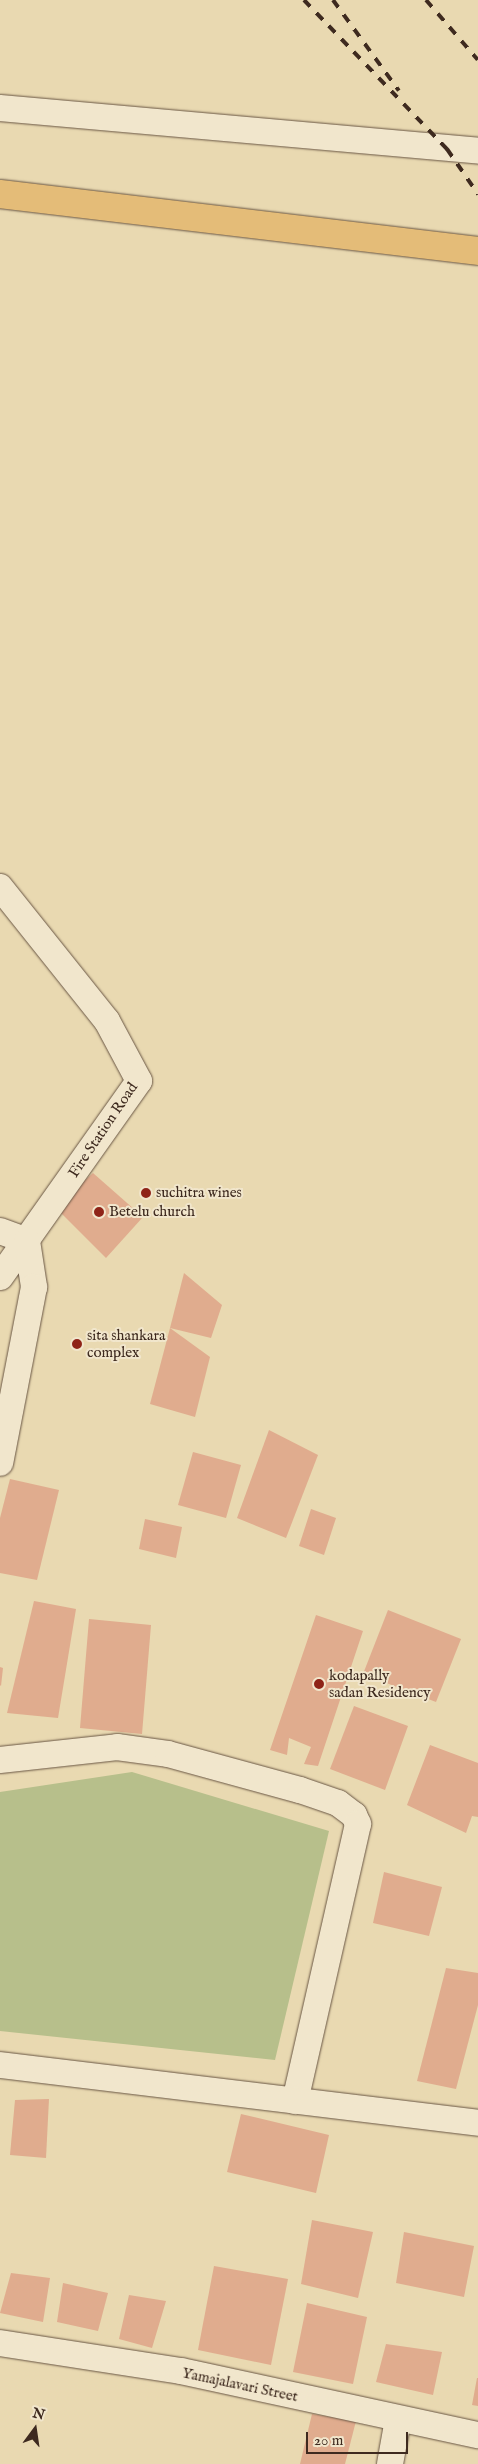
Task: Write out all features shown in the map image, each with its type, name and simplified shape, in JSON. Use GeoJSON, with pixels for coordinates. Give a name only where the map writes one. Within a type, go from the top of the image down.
{"type":"FeatureCollection","features":[{"type":"Feature","properties":{"kind":"highway"},"geometry":{"type":"LineString","coordinates":[[0,194],[478,251]]}},
{"type":"Feature","properties":{"kind":"street"},"geometry":{"type":"LineString","coordinates":[[0,108],[478,151]]}},
{"type":"Feature","properties":{"kind":"street","name":"Fire Station Road"},"geometry":{"type":"LineString","coordinates":[[0,887],[107,1021],[139,1080],[0,1278]]}},
{"type":"Feature","properties":{"kind":"street"},"geometry":{"type":"LineString","coordinates":[[0,1231],[26,1241],[34,1287],[0,1463]]}},
{"type":"Feature","properties":{"kind":"street"},"geometry":{"type":"LineString","coordinates":[[0,1760],[117,1747],[168,1754],[300,1790],[338,1803],[354,1815],[358,1824],[294,2101]]}},
{"type":"Feature","properties":{"kind":"street"},"geometry":{"type":"LineString","coordinates":[[0,2065],[478,2122]]}},
{"type":"Feature","properties":{"kind":"street","name":"Yamajalavari Street"},"geometry":{"type":"LineString","coordinates":[[0,2343],[181,2371],[398,2420],[478,2435]]}},
{"type":"Feature","properties":{"kind":"street"},"geometry":{"type":"LineString","coordinates":[[390,2464],[398,2420]]}},
{"type":"Feature","properties":{"kind":"green space"},"geometry":{"type":"Polygon","coordinates":[[[132,1772],[329,1831],[275,2060],[0,2031],[0,1792],[132,1772]]]}},
{"type":"Feature","properties":{"kind":"building","name":"Betelu church"},"geometry":{"type":"Polygon","coordinates":[[[93,1173],[143,1217],[106,1258],[55,1207],[93,1173]]]}},
{"type":"Feature","properties":{"kind":"building"},"geometry":{"type":"Polygon","coordinates":[[[184,1273],[222,1305],[211,1338],[170,1328],[184,1273]]]}},
{"type":"Feature","properties":{"kind":"building"},"geometry":{"type":"Polygon","coordinates":[[[170,1328],[210,1357],[195,1417],[150,1404],[170,1328]]]}},
{"type":"Feature","properties":{"kind":"building"},"geometry":{"type":"Polygon","coordinates":[[[269,1430],[318,1455],[286,1538],[237,1518],[269,1430]]]}},
{"type":"Feature","properties":{"kind":"building"},"geometry":{"type":"Polygon","coordinates":[[[193,1452],[241,1465],[226,1518],[178,1505],[193,1452]]]}},
{"type":"Feature","properties":{"kind":"building"},"geometry":{"type":"Polygon","coordinates":[[[10,1479],[59,1490],[37,1580],[0,1573],[0,1518],[10,1479]]]}},
{"type":"Feature","properties":{"kind":"building"},"geometry":{"type":"Polygon","coordinates":[[[311,1509],[336,1518],[324,1555],[299,1546],[311,1509]]]}},
{"type":"Feature","properties":{"kind":"building"},"geometry":{"type":"Polygon","coordinates":[[[145,1519],[182,1527],[176,1558],[139,1549],[145,1519]]]}},
{"type":"Feature","properties":{"kind":"building"},"geometry":{"type":"Polygon","coordinates":[[[34,1601],[76,1609],[58,1718],[7,1713],[34,1601]]]}},
{"type":"Feature","properties":{"kind":"building"},"geometry":{"type":"Polygon","coordinates":[[[388,1610],[461,1639],[436,1702],[363,1674],[388,1610]]]}},
{"type":"Feature","properties":{"kind":"building","name":"kodapally sadan Residency"},"geometry":{"type":"Polygon","coordinates":[[[316,1615],[363,1631],[318,1766],[304,1764],[311,1747],[289,1738],[287,1755],[270,1750],[316,1615]]]}},
{"type":"Feature","properties":{"kind":"building"},"geometry":{"type":"Polygon","coordinates":[[[89,1619],[151,1625],[142,1734],[80,1728],[89,1619]]]}},
{"type":"Feature","properties":{"kind":"building"},"geometry":{"type":"Polygon","coordinates":[[[0,1667],[3,1668],[1,1686],[0,1685],[0,1667]]]}},
{"type":"Feature","properties":{"kind":"building"},"geometry":{"type":"Polygon","coordinates":[[[354,1706],[408,1726],[385,1790],[330,1769],[354,1706]]]}},
{"type":"Feature","properties":{"kind":"building"},"geometry":{"type":"Polygon","coordinates":[[[430,1745],[478,1763],[478,1817],[472,1816],[466,1833],[407,1805],[430,1745]]]}},
{"type":"Feature","properties":{"kind":"building"},"geometry":{"type":"Polygon","coordinates":[[[384,1872],[442,1887],[429,1936],[373,1923],[384,1872]]]}},
{"type":"Feature","properties":{"kind":"building"},"geometry":{"type":"Polygon","coordinates":[[[446,1968],[478,1973],[478,2005],[456,2089],[417,2081],[446,1968]]]}},
{"type":"Feature","properties":{"kind":"building"},"geometry":{"type":"Polygon","coordinates":[[[49,2099],[46,2158],[10,2155],[15,2100],[49,2099]]]}},
{"type":"Feature","properties":{"kind":"building"},"geometry":{"type":"Polygon","coordinates":[[[241,2114],[329,2135],[316,2193],[227,2172],[241,2114]]]}},
{"type":"Feature","properties":{"kind":"building"},"geometry":{"type":"Polygon","coordinates":[[[312,2220],[373,2232],[358,2298],[301,2284],[312,2220]]]}},
{"type":"Feature","properties":{"kind":"building"},"geometry":{"type":"Polygon","coordinates":[[[404,2232],[474,2246],[464,2297],[396,2283],[404,2232]]]}},
{"type":"Feature","properties":{"kind":"building"},"geometry":{"type":"Polygon","coordinates":[[[214,2266],[288,2279],[271,2365],[198,2350],[214,2266]]]}},
{"type":"Feature","properties":{"kind":"building"},"geometry":{"type":"Polygon","coordinates":[[[11,2273],[50,2278],[43,2322],[0,2313],[11,2273]]]}},
{"type":"Feature","properties":{"kind":"building"},"geometry":{"type":"Polygon","coordinates":[[[63,2283],[108,2293],[98,2331],[57,2322],[63,2283]]]}},
{"type":"Feature","properties":{"kind":"building"},"geometry":{"type":"Polygon","coordinates":[[[129,2295],[166,2301],[152,2348],[119,2339],[129,2295]]]}},
{"type":"Feature","properties":{"kind":"building"},"geometry":{"type":"Polygon","coordinates":[[[307,2303],[367,2317],[353,2384],[293,2372],[307,2303]]]}},
{"type":"Feature","properties":{"kind":"building"},"geometry":{"type":"Polygon","coordinates":[[[386,2344],[442,2352],[433,2395],[376,2382],[386,2344]]]}},
{"type":"Feature","properties":{"kind":"building"},"geometry":{"type":"Polygon","coordinates":[[[478,2378],[478,2406],[472,2405],[478,2378]]]}},
{"type":"Feature","properties":{"kind":"building"},"geometry":{"type":"Polygon","coordinates":[[[312,2414],[356,2421],[345,2464],[300,2464],[312,2414]]]}},
{"type":"Feature","properties":{"kind":"railway"},"geometry":{"type":"LineString","coordinates":[[304,0],[447,149],[478,194]]}},
{"type":"Feature","properties":{"kind":"railway"},"geometry":{"type":"LineString","coordinates":[[333,0],[399,91]]}},
{"type":"Feature","properties":{"kind":"railway"},"geometry":{"type":"LineString","coordinates":[[426,0],[478,60]]}},
{"type":"Feature","properties":{"kind":"place","name":"suchitra wines"},"geometry":{"type":"Point","coordinates":[146,1193]}},
{"type":"Feature","properties":{"kind":"place","name":"Betelu church"},"geometry":{"type":"Point","coordinates":[99,1212]}},
{"type":"Feature","properties":{"kind":"place","name":"sita shankara complex"},"geometry":{"type":"Point","coordinates":[77,1344]}},
{"type":"Feature","properties":{"kind":"place","name":"kodapally sadan Residency"},"geometry":{"type":"Point","coordinates":[319,1684]}}]}
